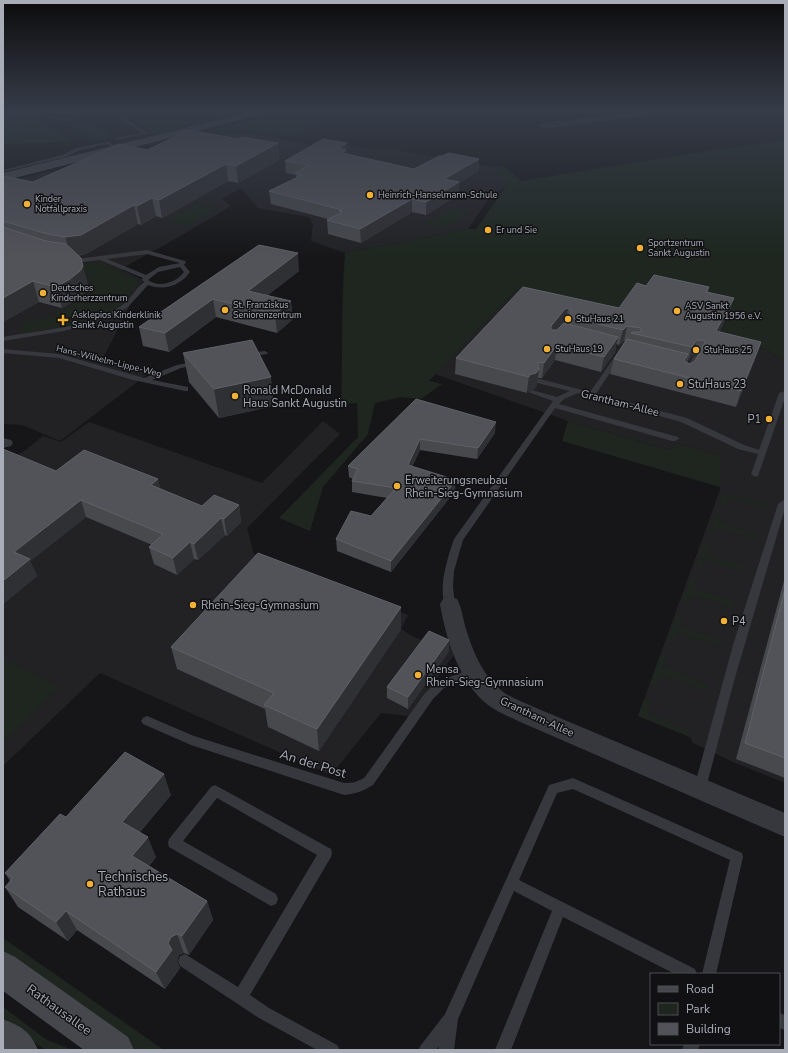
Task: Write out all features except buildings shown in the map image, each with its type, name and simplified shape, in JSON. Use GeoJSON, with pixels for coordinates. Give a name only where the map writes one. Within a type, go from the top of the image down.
{"type":"FeatureCollection","features":[{"type":"Feature","properties":{"kind":"main road"},"geometry":{"type":"LineString","coordinates":[[3,177],[62,160]]}},
{"type":"Feature","properties":{"kind":"main road","name":"Rathausallee"},"geometry":{"type":"LineString","coordinates":[[3,969],[115,1050]]}},
{"type":"Feature","properties":{"kind":"main road"},"geometry":{"type":"LineString","coordinates":[[3,1038],[19,1050]]}},
{"type":"Feature","properties":{"kind":"street","name":"Grantham-Allee"},"geometry":{"type":"LineString","coordinates":[[450,604],[467,658],[474,672],[485,688],[496,698],[510,706],[785,825]]}},
{"type":"Feature","properties":{"kind":"lane"},"geometry":{"type":"LineString","coordinates":[[3,172],[48,160]]}},
{"type":"Feature","properties":{"kind":"lane"},"geometry":{"type":"LineString","coordinates":[[60,258],[76,261],[147,252],[183,262],[181,265],[187,272],[180,280],[167,285],[154,285],[147,280],[101,259]]}},
{"type":"Feature","properties":{"kind":"lane"},"geometry":{"type":"LineString","coordinates":[[3,339],[98,320],[123,308],[147,280],[162,268],[181,265]]}},
{"type":"Feature","properties":{"kind":"lane"},"geometry":{"type":"LineString","coordinates":[[592,394],[622,349]]}},
{"type":"Feature","properties":{"kind":"lane","name":"Hans-Wilhelm-Lippe-Weg"},"geometry":{"type":"LineString","coordinates":[[3,351],[59,356],[145,380],[185,389]]}},
{"type":"Feature","properties":{"kind":"lane"},"geometry":{"type":"LineString","coordinates":[[236,357],[265,353]]}},
{"type":"Feature","properties":{"kind":"lane"},"geometry":{"type":"LineString","coordinates":[[685,376],[687,366],[696,357]]}},
{"type":"Feature","properties":{"kind":"lane"},"geometry":{"type":"LineString","coordinates":[[145,380],[179,366],[208,360]]}},
{"type":"Feature","properties":{"kind":"lane"},"geometry":{"type":"LineString","coordinates":[[540,381],[578,391]]}},
{"type":"Feature","properties":{"kind":"lane","name":"Grantham-Allee"},"geometry":{"type":"LineString","coordinates":[[450,604],[448,580],[451,561],[459,539],[561,397],[578,391],[592,394],[684,420],[741,447],[762,453]]}},
{"type":"Feature","properties":{"kind":"lane"},"geometry":{"type":"LineString","coordinates":[[532,392],[556,402],[675,439]]}},
{"type":"Feature","properties":{"kind":"lane"},"geometry":{"type":"LineString","coordinates":[[755,474],[783,393],[785,393]]}},
{"type":"Feature","properties":{"kind":"lane"},"geometry":{"type":"LineString","coordinates":[[700,788],[717,719],[752,600],[782,504],[785,502]]}},
{"type":"Feature","properties":{"kind":"lane","name":"An der Post"},"geometry":{"type":"LineString","coordinates":[[147,721],[191,740],[294,774],[344,789],[355,789],[370,781],[420,709],[440,685],[474,672]]}},
{"type":"Feature","properties":{"kind":"lane"},"geometry":{"type":"LineString","coordinates":[[426,1050],[451,1019],[553,790],[573,783],[737,858],[709,973]]}},
{"type":"Feature","properties":{"kind":"lane"},"geometry":{"type":"LineString","coordinates":[[241,996],[326,853],[215,791],[174,843],[271,899]]}},
{"type":"Feature","properties":{"kind":"lane"},"geometry":{"type":"LineString","coordinates":[[512,883],[688,973]]}},
{"type":"Feature","properties":{"kind":"lane"},"geometry":{"type":"LineString","coordinates":[[503,1050],[560,908]]}},
{"type":"Feature","properties":{"kind":"lane"},"geometry":{"type":"LineString","coordinates":[[185,962],[241,996],[264,1013],[332,1050]]}},
{"type":"Feature","properties":{"kind":"lane"},"geometry":{"type":"LineString","coordinates":[[446,1050],[451,1019]]}},
{"type":"Feature","properties":{"kind":"shaded area"},"geometry":{"type":"Polygon","coordinates":[[[99,160],[453,160],[493,167],[507,181],[505,188],[494,193],[489,198],[468,229],[345,253],[311,241],[313,225],[309,217],[258,208],[241,188],[222,199],[231,206],[121,269],[143,280],[102,360],[149,373],[60,441],[22,425],[3,424],[3,183],[99,160]]]}},
{"type":"Feature","properties":{"kind":"shaded area"},"geometry":{"type":"Polygon","coordinates":[[[516,290],[768,350],[785,363],[785,783],[733,762],[693,743],[690,737],[638,716],[720,490],[720,455],[676,443],[670,450],[568,421],[435,374],[516,290]]]}},
{"type":"Feature","properties":{"kind":"shaded area","name":"Rhein-Sieg-Gymnasium"},"geometry":{"type":"Polygon","coordinates":[[[323,421],[340,434],[247,528],[254,554],[408,615],[401,629],[412,636],[429,643],[452,642],[456,652],[409,716],[381,713],[331,775],[100,673],[3,766],[3,459],[23,452],[43,436],[61,442],[89,422],[262,483],[323,421]]]}},
{"type":"Feature","properties":{"kind":"green space"},"geometry":{"type":"Polygon","coordinates":[[[649,160],[785,160],[785,363],[768,350],[516,290],[429,381],[442,384],[421,399],[401,397],[375,403],[368,434],[323,487],[310,531],[279,518],[358,437],[357,403],[341,404],[345,253],[468,229],[476,229],[505,188],[507,181],[493,167],[504,166],[521,181],[649,160]]]}},
{"type":"Feature","properties":{"kind":"green space"},"geometry":{"type":"Polygon","coordinates":[[[196,204],[218,208],[189,226],[166,221],[196,204]]]}},
{"type":"Feature","properties":{"kind":"green space"},"geometry":{"type":"Polygon","coordinates":[[[452,207],[470,212],[445,229],[426,224],[452,207]]]}},
{"type":"Feature","properties":{"kind":"green space"},"geometry":{"type":"Polygon","coordinates":[[[100,262],[139,281],[129,296],[118,308],[78,323],[21,334],[23,321],[43,319],[50,316],[74,303],[87,292],[91,286],[91,281],[84,273],[69,264],[100,262]]]}},
{"type":"Feature","properties":{"kind":"green space"},"geometry":{"type":"Polygon","coordinates":[[[568,421],[670,450],[676,443],[720,455],[720,487],[562,441],[568,421]]]}},
{"type":"Feature","properties":{"kind":"green space"},"geometry":{"type":"Polygon","coordinates":[[[724,493],[770,506],[769,509],[728,497],[725,504],[720,503],[724,493]]]}},
{"type":"Feature","properties":{"kind":"green space"},"geometry":{"type":"Polygon","coordinates":[[[717,513],[721,514],[718,522],[756,534],[755,538],[717,527],[713,534],[709,533],[717,513]]]}},
{"type":"Feature","properties":{"kind":"green space"},"geometry":{"type":"Polygon","coordinates":[[[704,543],[709,545],[706,554],[746,567],[745,572],[704,559],[701,567],[696,565],[704,543]]]}},
{"type":"Feature","properties":{"kind":"green space"},"geometry":{"type":"Polygon","coordinates":[[[692,577],[697,579],[693,588],[735,603],[733,608],[691,594],[688,603],[682,601],[692,577]]]}},
{"type":"Feature","properties":{"kind":"green space"},"geometry":{"type":"Polygon","coordinates":[[[677,614],[682,616],[679,626],[722,641],[720,647],[677,632],[673,642],[667,640],[677,614]]]}},
{"type":"Feature","properties":{"kind":"green space"},"geometry":{"type":"Polygon","coordinates":[[[661,654],[667,656],[663,667],[708,685],[706,691],[661,674],[656,685],[650,683],[661,654]]]}},
{"type":"Feature","properties":{"kind":"green space"},"geometry":{"type":"Polygon","coordinates":[[[3,658],[59,687],[3,742],[3,658]]]}},
{"type":"Feature","properties":{"kind":"green space"},"geometry":{"type":"Polygon","coordinates":[[[644,699],[651,701],[647,713],[691,732],[690,737],[638,716],[644,699]]]}},
{"type":"Feature","properties":{"kind":"green space"},"geometry":{"type":"Polygon","coordinates":[[[3,938],[164,1050],[134,1050],[3,957],[3,938]]]}},
{"type":"Feature","properties":{"kind":"green space"},"geometry":{"type":"Polygon","coordinates":[[[3,1007],[47,1040],[73,1050],[45,1050],[3,1018],[3,1007]]]}},
{"type":"Feature","properties":{"kind":"place","name":"Heinrich-Hanselmann-Schule"},"geometry":{"type":"Point","coordinates":[370,195]}},
{"type":"Feature","properties":{"kind":"place","name":"Kinder Notfallpraxis"},"geometry":{"type":"Point","coordinates":[27,204]}},
{"type":"Feature","properties":{"kind":"place","name":"Er und Sie"},"geometry":{"type":"Point","coordinates":[488,230]}},
{"type":"Feature","properties":{"kind":"place","name":"Sportzentrum Sankt Augustin"},"geometry":{"type":"Point","coordinates":[640,248]}},
{"type":"Feature","properties":{"kind":"place","name":"Deutsches Kinderherzzentrum"},"geometry":{"type":"Point","coordinates":[43,293]}},
{"type":"Feature","properties":{"kind":"place","name":"St. Franziskus Seniorenzentrum"},"geometry":{"type":"Point","coordinates":[225,310]}},
{"type":"Feature","properties":{"kind":"place","name":"ASV Sankt Augustin 1956 e.V."},"geometry":{"type":"Point","coordinates":[677,311]}},
{"type":"Feature","properties":{"kind":"place","name":"StuHaus 21"},"geometry":{"type":"Point","coordinates":[568,319]}},
{"type":"Feature","properties":{"kind":"place","name":"Asklepios Kinderklinik Sankt Augustin"},"geometry":{"type":"Point","coordinates":[63,320]}},
{"type":"Feature","properties":{"kind":"place","name":"StuHaus 19"},"geometry":{"type":"Point","coordinates":[547,349]}},
{"type":"Feature","properties":{"kind":"place","name":"StuHaus 25"},"geometry":{"type":"Point","coordinates":[696,350]}},
{"type":"Feature","properties":{"kind":"place","name":"StuHaus 23"},"geometry":{"type":"Point","coordinates":[680,384]}},
{"type":"Feature","properties":{"kind":"place","name":"Ronald McDonald Haus Sankt Augustin"},"geometry":{"type":"Point","coordinates":[235,396]}},
{"type":"Feature","properties":{"kind":"place","name":"P1"},"geometry":{"type":"Point","coordinates":[769,419]}},
{"type":"Feature","properties":{"kind":"place","name":"Erweiterungsneubau Rhein-Sieg-Gymnasium"},"geometry":{"type":"Point","coordinates":[397,486]}},
{"type":"Feature","properties":{"kind":"place","name":"Rhein-Sieg-Gymnasium"},"geometry":{"type":"Point","coordinates":[193,605]}},
{"type":"Feature","properties":{"kind":"place","name":"P4"},"geometry":{"type":"Point","coordinates":[724,621]}},
{"type":"Feature","properties":{"kind":"place","name":"Mensa Rhein-Sieg-Gymnasium"},"geometry":{"type":"Point","coordinates":[418,675]}},
{"type":"Feature","properties":{"kind":"place","name":"Technisches Rathaus"},"geometry":{"type":"Point","coordinates":[90,884]}}]}
